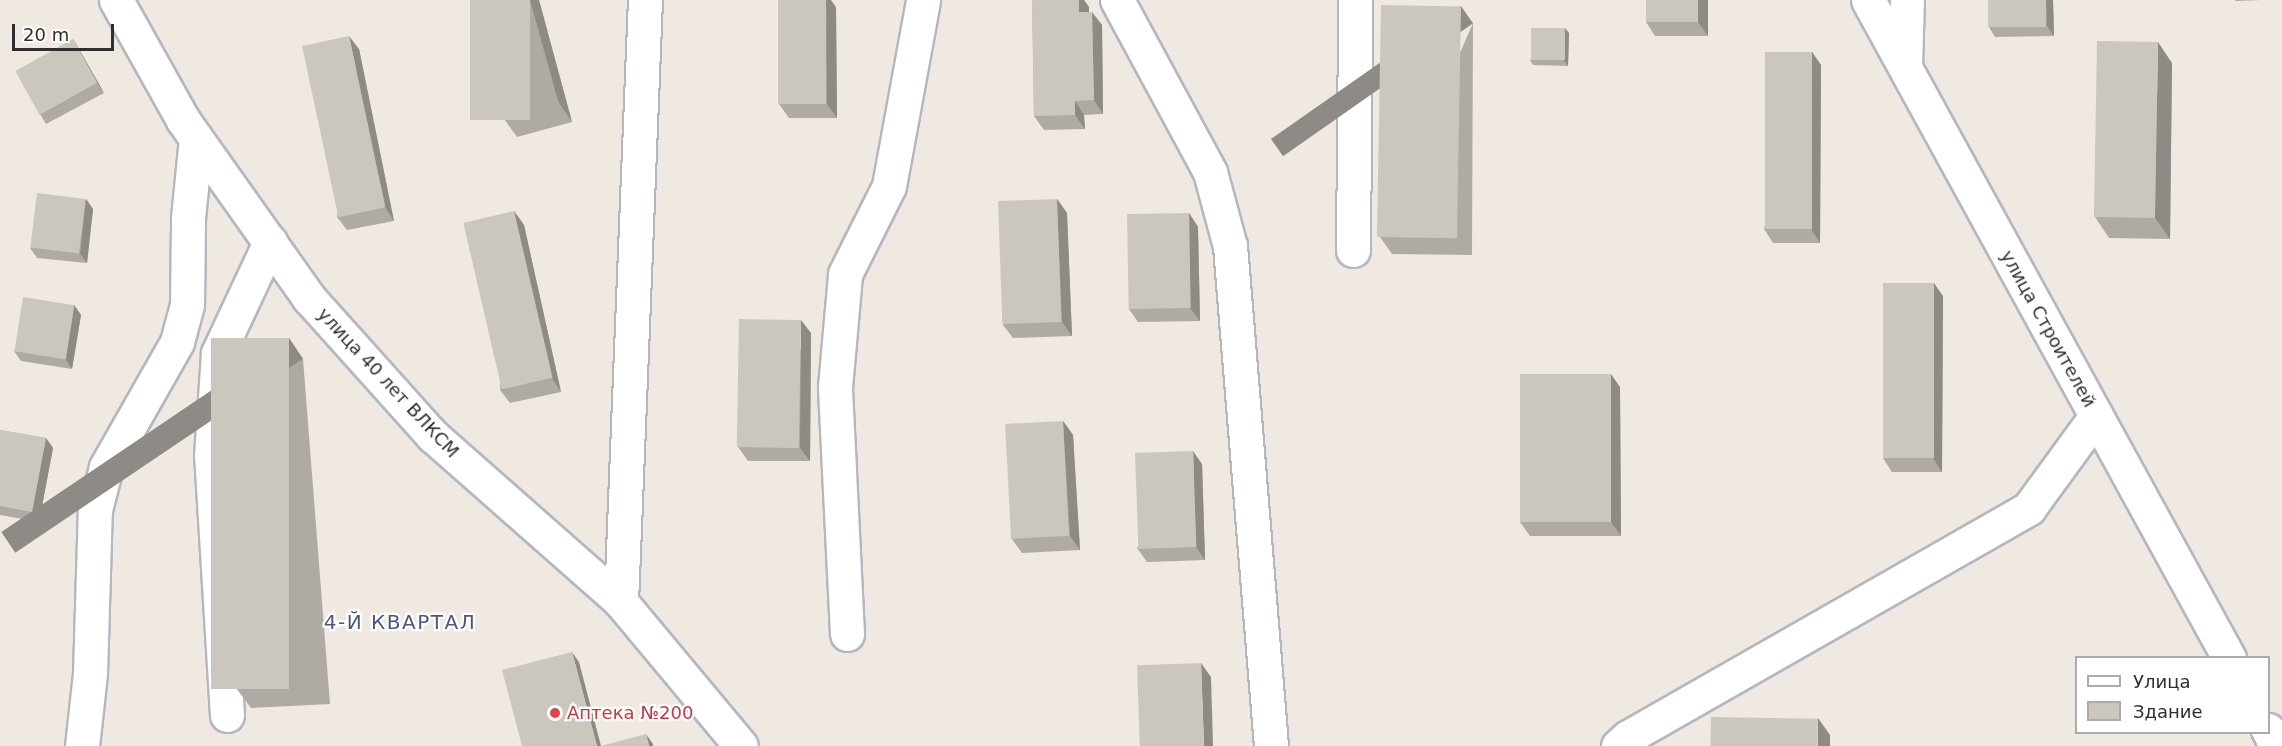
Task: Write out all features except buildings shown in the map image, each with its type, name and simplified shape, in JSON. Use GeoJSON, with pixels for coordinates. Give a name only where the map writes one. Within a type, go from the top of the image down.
{"type":"FeatureCollection","features":[{"type":"Feature","properties":{"kind":"street","name":"улица 40 лет ВЛКСМ"},"geometry":{"type":"LineString","coordinates":[[116,0],[196,138],[309,298],[433,436],[621,602],[741,746]]}},
{"type":"Feature","properties":{"kind":"street"},"geometry":{"type":"LineString","coordinates":[[621,602],[645,0]]}},
{"type":"Feature","properties":{"kind":"street"},"geometry":{"type":"LineString","coordinates":[[847,634],[835,387],[845,274],[890,186],[923,0]]}},
{"type":"Feature","properties":{"kind":"street"},"geometry":{"type":"LineString","coordinates":[[1117,0],[1210,172],[1230,246],[1271,746]]}},
{"type":"Feature","properties":{"kind":"street"},"geometry":{"type":"LineString","coordinates":[[1353,250],[1355,0]]}},
{"type":"Feature","properties":{"kind":"street","name":"улица Строителей"},"geometry":{"type":"LineString","coordinates":[[1868,0],[2228,656]]}},
{"type":"Feature","properties":{"kind":"street"},"geometry":{"type":"LineString","coordinates":[[1905,66],[1907,0]]}},
{"type":"Feature","properties":{"kind":"street"},"geometry":{"type":"LineString","coordinates":[[82,746],[90,674],[96,510],[106,467],[177,342],[187,305],[188,218],[196,138]]}},
{"type":"Feature","properties":{"kind":"street"},"geometry":{"type":"LineString","coordinates":[[227,715],[211,456],[218,353],[270,242]]}},
{"type":"Feature","properties":{"kind":"street"},"geometry":{"type":"LineString","coordinates":[[1618,746],[1628,737],[2029,508],[2096,416]]}},
{"type":"Feature","properties":{"kind":"place","name":"Аптека №200"},"geometry":{"type":"Point","coordinates":[555,713]}},
{"type":"Feature","properties":{"kind":"district","name":"4-Й КВАРТАЛ"},"geometry":{"type":"Point","coordinates":[400,622]}}]}
